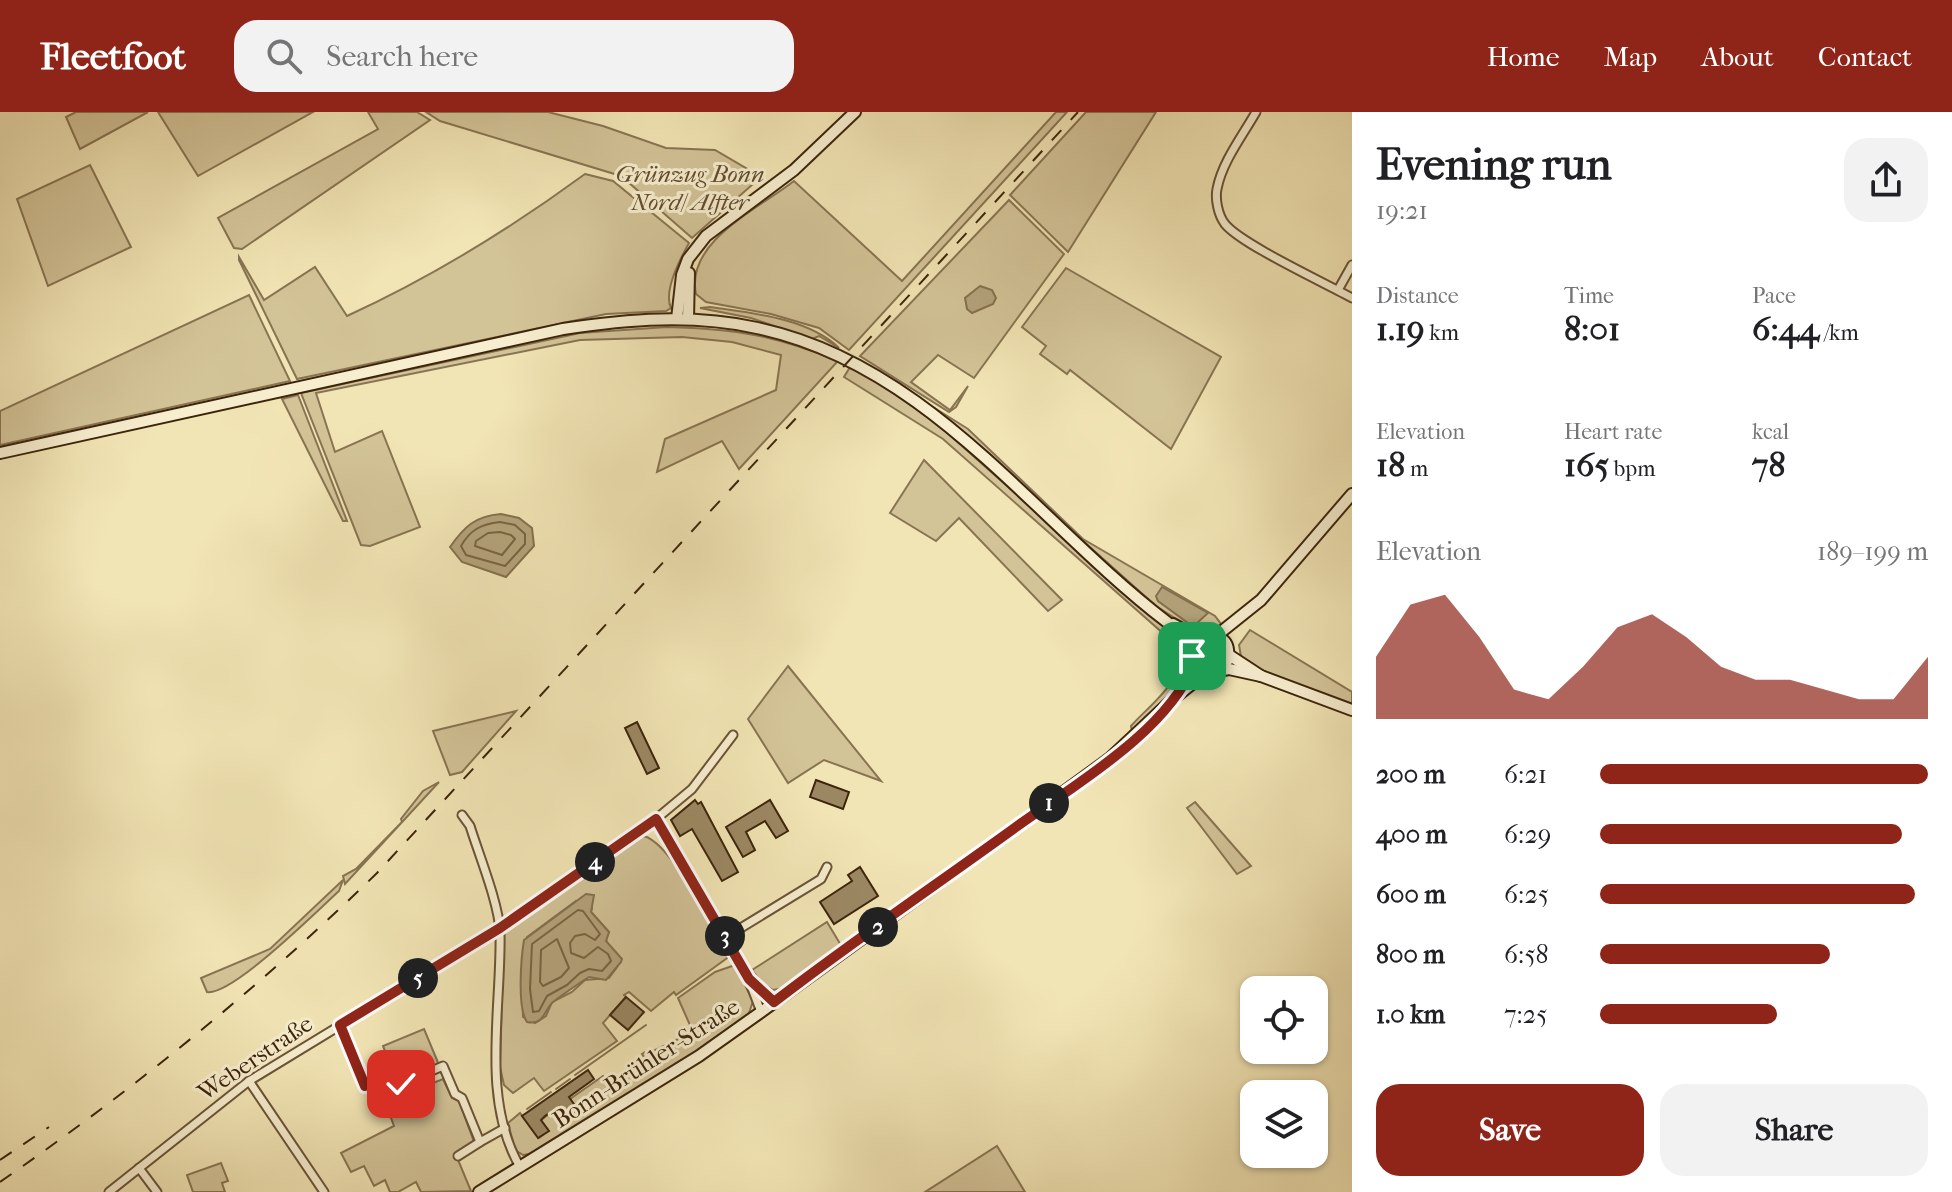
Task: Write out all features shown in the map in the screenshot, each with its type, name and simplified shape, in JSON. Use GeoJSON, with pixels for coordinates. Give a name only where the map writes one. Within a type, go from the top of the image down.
{"type":"FeatureCollection","features":[{"type":"Feature","properties":{"kind":"main road"},"geometry":{"type":"LineString","coordinates":[[792,168],[846,112]]}},
{"type":"Feature","properties":{"kind":"main road"},"geometry":{"type":"LineString","coordinates":[[682,319],[696,249],[706,236],[792,168],[855,112]]}},
{"type":"Feature","properties":{"kind":"main road"},"geometry":{"type":"LineString","coordinates":[[0,453],[563,329],[615,322],[682,319],[756,327],[849,360],[887,381],[960,437],[1167,622],[1192,649],[1194,664],[1212,671],[1229,669],[1261,676],[1352,710]]}},
{"type":"Feature","properties":{"kind":"main road"},"geometry":{"type":"LineString","coordinates":[[1212,671],[1225,664],[1231,640],[1249,612],[1297,561],[1352,494]]}},
{"type":"Feature","properties":{"kind":"main road"},"geometry":{"type":"LineString","coordinates":[[1167,622],[1201,637],[1216,636],[1249,612]]}},
{"type":"Feature","properties":{"kind":"main road"},"geometry":{"type":"LineString","coordinates":[[1216,636],[1242,665],[1261,676]]}},
{"type":"Feature","properties":{"kind":"main road"},"geometry":{"type":"LineString","coordinates":[[1192,649],[1201,637]]}},
{"type":"Feature","properties":{"kind":"main road","name":"Bonn-Brühler-Straße"},"geometry":{"type":"LineString","coordinates":[[1173,699],[1194,664]]}},
{"type":"Feature","properties":{"kind":"main road","name":"Bonn-Brühler-Straße"},"geometry":{"type":"LineString","coordinates":[[479,1192],[699,1056],[761,1012],[1109,759],[1173,699],[1212,671]]}},
{"type":"Feature","properties":{"kind":"street"},"geometry":{"type":"LineString","coordinates":[[1256,112],[1221,175],[1216,191],[1220,216],[1226,225],[1245,239],[1352,298]]}},
{"type":"Feature","properties":{"kind":"street"},"geometry":{"type":"LineString","coordinates":[[1338,290],[1352,265]]}},
{"type":"Feature","properties":{"kind":"street","name":"Weberstraße"},"geometry":{"type":"LineString","coordinates":[[109,1192],[249,1081],[500,928],[656,819],[692,789],[733,735]]}},
{"type":"Feature","properties":{"kind":"street"},"geometry":{"type":"LineString","coordinates":[[462,815],[470,826],[500,928],[497,1067],[505,1128],[512,1154],[520,1167]]}},
{"type":"Feature","properties":{"kind":"street"},"geometry":{"type":"LineString","coordinates":[[656,819],[749,979],[761,1012]]}},
{"type":"Feature","properties":{"kind":"street"},"geometry":{"type":"LineString","coordinates":[[726,937],[821,879],[827,867]]}},
{"type":"Feature","properties":{"kind":"street"},"geometry":{"type":"LineString","coordinates":[[749,979],[774,1002]]}},
{"type":"Feature","properties":{"kind":"street"},"geometry":{"type":"LineString","coordinates":[[340,1025],[365,1086],[396,1073],[401,1084],[443,1066],[455,1094],[462,1098],[480,1142]]}},
{"type":"Feature","properties":{"kind":"street"},"geometry":{"type":"LineString","coordinates":[[249,1081],[324,1192]]}},
{"type":"Feature","properties":{"kind":"street"},"geometry":{"type":"LineString","coordinates":[[458,1156],[505,1128]]}},
{"type":"Feature","properties":{"kind":"street"},"geometry":{"type":"LineString","coordinates":[[139,1168],[157,1192]]}},
{"type":"Feature","properties":{"kind":"green space"},"geometry":{"type":"Polygon","coordinates":[[[76,112],[148,112],[80,149],[66,117],[76,112]]]}},
{"type":"Feature","properties":{"kind":"green space"},"geometry":{"type":"Polygon","coordinates":[[[158,112],[313,112],[198,176],[158,112]]]}},
{"type":"Feature","properties":{"kind":"green space"},"geometry":{"type":"Polygon","coordinates":[[[368,112],[417,112],[430,120],[242,249],[234,248],[218,218],[378,129],[368,112]]]}},
{"type":"Feature","properties":{"kind":"green space","name":"Grünzug Bonn Nord/ Alfter"},"geometry":{"type":"Polygon","coordinates":[[[426,112],[548,112],[603,126],[666,148],[715,150],[761,177],[692,238],[621,176],[440,121],[426,112]]]}},
{"type":"Feature","properties":{"kind":"green space"},"geometry":{"type":"Polygon","coordinates":[[[1056,112],[1067,112],[849,350],[819,328],[771,314],[706,302],[696,294],[696,275],[702,258],[713,242],[794,181],[902,281],[1056,112]]]}},
{"type":"Feature","properties":{"kind":"green space"},"geometry":{"type":"Polygon","coordinates":[[[1086,112],[1156,112],[1068,252],[1010,195],[1086,112]]]}},
{"type":"Feature","properties":{"kind":"green space"},"geometry":{"type":"Polygon","coordinates":[[[90,165],[131,247],[48,286],[17,199],[90,165]]]}},
{"type":"Feature","properties":{"kind":"green space"},"geometry":{"type":"Polygon","coordinates":[[[585,174],[613,181],[689,243],[671,284],[671,308],[666,311],[606,314],[297,379],[239,260],[239,257],[264,300],[315,267],[347,316],[470,251],[585,174]]]}},
{"type":"Feature","properties":{"kind":"green space"},"geometry":{"type":"Polygon","coordinates":[[[1009,200],[1064,254],[974,378],[938,355],[911,382],[950,410],[968,386],[956,407],[949,412],[860,356],[1009,200]]]}},
{"type":"Feature","properties":{"kind":"green space"},"geometry":{"type":"Polygon","coordinates":[[[1066,268],[1221,357],[1171,449],[1070,370],[1067,374],[1040,354],[1046,346],[1022,327],[1066,268]]]}},
{"type":"Feature","properties":{"kind":"green space"},"geometry":{"type":"Polygon","coordinates":[[[249,295],[290,381],[0,445],[0,411],[249,295]]]}},
{"type":"Feature","properties":{"kind":"green space"},"geometry":{"type":"Polygon","coordinates":[[[710,307],[795,323],[812,330],[839,348],[819,336],[812,339],[751,318],[700,308],[710,307]]]}},
{"type":"Feature","properties":{"kind":"green space"},"geometry":{"type":"Polygon","coordinates":[[[667,327],[754,335],[838,361],[739,469],[722,441],[657,472],[665,439],[776,390],[781,355],[732,342],[682,337],[580,340],[316,393],[335,452],[382,431],[420,527],[370,546],[361,545],[301,393],[580,333],[667,327]]]}},
{"type":"Feature","properties":{"kind":"green space"},"geometry":{"type":"Polygon","coordinates":[[[850,367],[936,423],[1182,641],[1186,655],[1181,681],[1164,703],[1132,732],[1131,726],[1174,678],[1178,655],[1174,643],[943,439],[844,377],[850,367]]]}},
{"type":"Feature","properties":{"kind":"green space"},"geometry":{"type":"Polygon","coordinates":[[[298,395],[347,521],[343,521],[282,399],[298,395]]]}},
{"type":"Feature","properties":{"kind":"green space"},"geometry":{"type":"Polygon","coordinates":[[[933,407],[968,429],[1083,539],[1215,616],[1224,628],[1195,631],[1156,606],[933,407]]]}},
{"type":"Feature","properties":{"kind":"green space"},"geometry":{"type":"Polygon","coordinates":[[[924,460],[1062,600],[1048,611],[959,518],[936,541],[890,513],[924,460]]]}},
{"type":"Feature","properties":{"kind":"green space"},"geometry":{"type":"Polygon","coordinates":[[[1250,630],[1352,692],[1352,706],[1242,662],[1239,645],[1250,630]]]}},
{"type":"Feature","properties":{"kind":"green space"},"geometry":{"type":"Polygon","coordinates":[[[788,666],[881,781],[824,760],[788,783],[748,719],[788,666]]]}},
{"type":"Feature","properties":{"kind":"green space"},"geometry":{"type":"Polygon","coordinates":[[[516,711],[462,772],[450,775],[433,731],[516,711]]]}},
{"type":"Feature","properties":{"kind":"green space"},"geometry":{"type":"Polygon","coordinates":[[[439,782],[345,884],[343,876],[356,869],[402,822],[401,819],[423,791],[439,782]]]}},
{"type":"Feature","properties":{"kind":"green space"},"geometry":{"type":"Polygon","coordinates":[[[1195,802],[1251,866],[1237,874],[1187,808],[1195,802]]]}},
{"type":"Feature","properties":{"kind":"green space"},"geometry":{"type":"Polygon","coordinates":[[[644,836],[655,842],[692,889],[730,956],[676,995],[674,992],[651,1011],[629,992],[624,995],[626,997],[603,1023],[617,1041],[544,1091],[534,1078],[513,1093],[504,1085],[500,1067],[504,930],[619,848],[644,836]],[[576,901],[527,937],[522,959],[523,1017],[535,1023],[546,1016],[552,1002],[572,992],[585,980],[609,978],[617,967],[606,940],[609,932],[591,912],[592,908],[576,901]]]}},
{"type":"Feature","properties":{"kind":"green space"},"geometry":{"type":"Polygon","coordinates":[[[343,880],[339,891],[254,967],[219,990],[207,992],[201,978],[270,949],[343,880]]]}},
{"type":"Feature","properties":{"kind":"green space"},"geometry":{"type":"Polygon","coordinates":[[[827,922],[842,947],[784,988],[773,990],[762,983],[752,970],[827,922]]]}},
{"type":"Feature","properties":{"kind":"green space"},"geometry":{"type":"Polygon","coordinates":[[[735,965],[753,1001],[749,1013],[697,1051],[535,1153],[523,1155],[515,1150],[508,1123],[520,1113],[539,1138],[548,1131],[541,1120],[560,1106],[568,1117],[578,1111],[570,1099],[603,1076],[612,1087],[647,1062],[642,1054],[693,1032],[678,998],[715,972],[735,965]]]}},
{"type":"Feature","properties":{"kind":"green space"},"geometry":{"type":"Polygon","coordinates":[[[424,1029],[439,1065],[405,1080],[400,1068],[393,1071],[383,1046],[424,1029]]]}},
{"type":"Feature","properties":{"kind":"green space"},"geometry":{"type":"Polygon","coordinates":[[[443,1079],[452,1098],[459,1101],[474,1142],[456,1155],[471,1191],[421,1192],[416,1182],[398,1192],[390,1192],[385,1180],[374,1186],[364,1166],[351,1172],[341,1153],[394,1126],[388,1110],[406,1101],[401,1088],[404,1086],[408,1093],[443,1079]]]}},
{"type":"Feature","properties":{"kind":"green space"},"geometry":{"type":"Polygon","coordinates":[[[997,1146],[1025,1192],[925,1192],[997,1146]]]}},
{"type":"Feature","properties":{"kind":"green space"},"geometry":{"type":"Polygon","coordinates":[[[221,1163],[228,1181],[222,1183],[225,1192],[193,1192],[187,1175],[221,1163]]]}},
{"type":"Feature","properties":{"kind":"water"},"geometry":{"type":"Polygon","coordinates":[[[980,286],[992,290],[996,298],[993,304],[972,313],[967,309],[965,298],[980,286]]]}},
{"type":"Feature","properties":{"kind":"water"},"geometry":{"type":"Polygon","coordinates":[[[501,514],[519,518],[532,528],[534,546],[506,577],[462,562],[450,547],[471,524],[484,517],[501,514]]]}},
{"type":"Feature","properties":{"kind":"water"},"geometry":{"type":"Polygon","coordinates":[[[1162,587],[1208,613],[1196,624],[1188,623],[1158,601],[1156,596],[1162,587]]]}},
{"type":"Feature","properties":{"kind":"water"},"geometry":{"type":"Polygon","coordinates":[[[586,894],[594,895],[591,912],[609,932],[606,941],[622,959],[621,962],[606,980],[589,977],[553,1002],[540,1020],[527,1022],[521,995],[524,940],[586,894]]]}},
{"type":"Feature","properties":{"kind":"building"},"geometry":{"type":"Polygon","coordinates":[[[637,722],[659,768],[647,774],[625,728],[637,722]]]}},
{"type":"Feature","properties":{"kind":"building"},"geometry":{"type":"Polygon","coordinates":[[[816,780],[849,792],[843,809],[810,797],[816,780]]]}},
{"type":"Feature","properties":{"kind":"building"},"geometry":{"type":"Polygon","coordinates":[[[695,800],[698,804],[701,802],[738,872],[722,881],[692,829],[680,836],[671,820],[695,800]]]}},
{"type":"Feature","properties":{"kind":"building"},"geometry":{"type":"Polygon","coordinates":[[[770,800],[788,831],[776,838],[765,821],[746,832],[755,850],[743,857],[726,827],[770,800]]]}},
{"type":"Feature","properties":{"kind":"building"},"geometry":{"type":"Polygon","coordinates":[[[860,867],[878,896],[834,924],[820,902],[852,881],[848,875],[860,867]]]}},
{"type":"Feature","properties":{"kind":"building"},"geometry":{"type":"Polygon","coordinates":[[[626,997],[644,1012],[628,1030],[610,1015],[626,997]]]}},
{"type":"Feature","properties":{"kind":"building"},"geometry":{"type":"Polygon","coordinates":[[[588,1070],[594,1079],[569,1097],[578,1110],[568,1117],[560,1106],[545,1116],[541,1120],[549,1131],[538,1138],[522,1116],[588,1070]]]}},
{"type":"Feature","properties":{"kind":"waterway"},"geometry":{"type":"LineString","coordinates":[[575,1075],[646,1025]]}},
{"type":"Feature","properties":{"kind":"waterway"},"geometry":{"type":"LineString","coordinates":[[556,1089],[570,1079]]}},
{"type":"Feature","properties":{"kind":"waterway"},"geometry":{"type":"LineString","coordinates":[[527,1109],[551,1092]]}},
{"type":"Feature","properties":{"kind":"railway"},"geometry":{"type":"LineString","coordinates":[[0,1182],[99,1111],[195,1035],[288,956],[377,873],[1078,112]]}},
{"type":"Feature","properties":{"kind":"railway"},"geometry":{"type":"LineString","coordinates":[[0,1160],[49,1127]]}},
{"type":"Feature","properties":{"kind":"route"},"geometry":{"type":"LineString","coordinates":[[401,1084],[396,1073],[365,1086],[340,1025],[500,928],[656,819],[749,979],[774,1002],[1121,750],[1173,699],[1191,671],[1194,664],[1192,656]]}}]}
